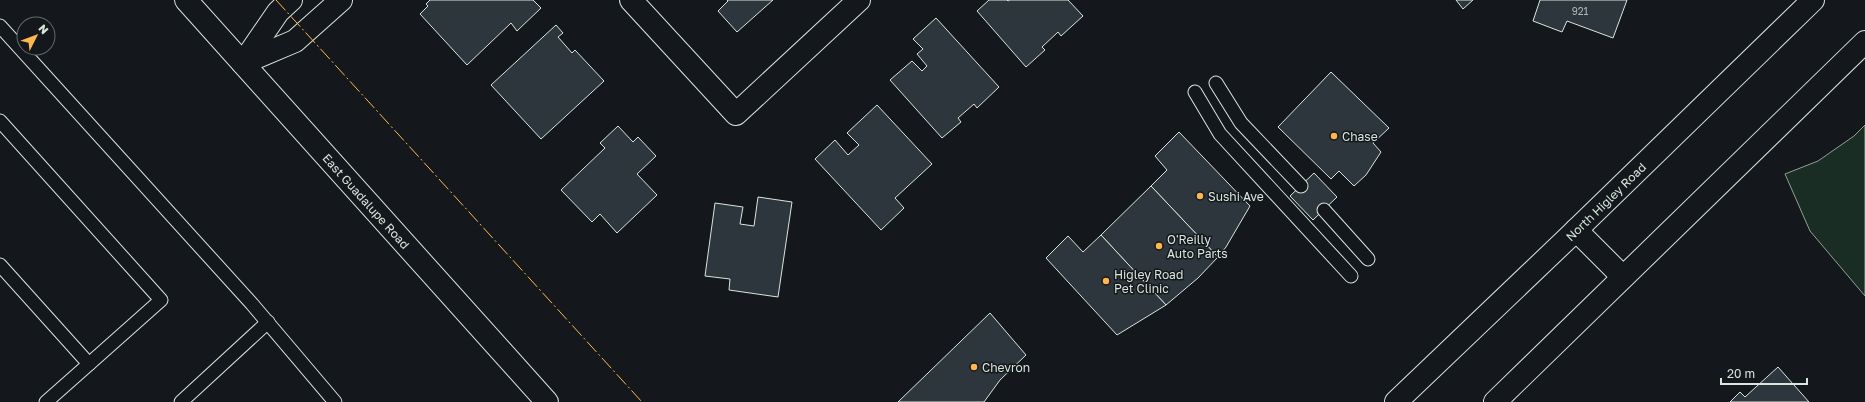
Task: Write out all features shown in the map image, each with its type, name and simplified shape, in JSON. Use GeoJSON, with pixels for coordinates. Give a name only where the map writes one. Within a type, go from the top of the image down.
{"type":"FeatureCollection","features":[{"type":"Feature","properties":{"kind":"main road","name":"East Guadalupe Road"},"geometry":{"type":"LineString","coordinates":[[186,0],[547,402]]}},
{"type":"Feature","properties":{"kind":"main road"},"geometry":{"type":"LineString","coordinates":[[243,63],[278,12],[291,0]]}},
{"type":"Feature","properties":{"kind":"main road"},"geometry":{"type":"LineString","coordinates":[[243,63],[295,41],[341,0]]}},
{"type":"Feature","properties":{"kind":"main road"},"geometry":{"type":"LineString","coordinates":[[631,0],[736,114],[859,0]]}},
{"type":"Feature","properties":{"kind":"main road","name":"North Higley Road"},"geometry":{"type":"LineString","coordinates":[[1396,402],[1813,0]]}},
{"type":"Feature","properties":{"kind":"main road"},"geometry":{"type":"LineString","coordinates":[[1495,402],[1865,42]]}},
{"type":"Feature","properties":{"kind":"main road"},"geometry":{"type":"LineString","coordinates":[[1576,230],[1623,276]]}},
{"type":"Feature","properties":{"kind":"lane"},"geometry":{"type":"LineString","coordinates":[[0,26],[268,322],[336,402]]}},
{"type":"Feature","properties":{"kind":"lane"},"geometry":{"type":"LineString","coordinates":[[1216,83],[1241,124],[1301,186]]}},
{"type":"Feature","properties":{"kind":"lane"},"geometry":{"type":"LineString","coordinates":[[1196,92],[1220,134],[1352,276]]}},
{"type":"Feature","properties":{"kind":"lane"},"geometry":{"type":"LineString","coordinates":[[0,121],[161,300],[46,402]]}},
{"type":"Feature","properties":{"kind":"lane"},"geometry":{"type":"LineString","coordinates":[[1324,210],[1368,259]]}},
{"type":"Feature","properties":{"kind":"lane"},"geometry":{"type":"LineString","coordinates":[[0,265],[89,364]]}},
{"type":"Feature","properties":{"kind":"lane"},"geometry":{"type":"LineString","coordinates":[[181,402],[268,322]]}},
{"type":"Feature","properties":{"kind":"green space"},"geometry":{"type":"Polygon","coordinates":[[[1865,125],[1865,296],[1810,231],[1785,174],[1818,161],[1854,136],[1865,125]]]}},
{"type":"Feature","properties":{"kind":"building"},"geometry":{"type":"Polygon","coordinates":[[[430,0],[533,0],[541,8],[517,31],[511,23],[467,65],[420,14],[428,6],[426,4],[430,0]]]}},
{"type":"Feature","properties":{"kind":"building"},"geometry":{"type":"Polygon","coordinates":[[[727,0],[773,0],[737,32],[718,11],[728,1],[727,0]]]}},
{"type":"Feature","properties":{"kind":"building"},"geometry":{"type":"Polygon","coordinates":[[[989,0],[1068,0],[1083,16],[1061,36],[1058,32],[1042,47],[1045,50],[1026,67],[977,11],[989,0]]]}},
{"type":"Feature","properties":{"kind":"building"},"geometry":{"type":"Polygon","coordinates":[[[1456,0],[1473,0],[1463,9],[1456,0]]]}},
{"type":"Feature","properties":{"kind":"building"},"geometry":{"type":"Polygon","coordinates":[[[1540,0],[1627,0],[1613,38],[1567,21],[1562,32],[1533,21],[1540,0]]]}},
{"type":"Feature","properties":{"kind":"building"},"geometry":{"type":"Polygon","coordinates":[[[936,18],[999,87],[977,108],[974,104],[958,118],[961,122],[942,138],[890,80],[912,61],[922,71],[927,66],[917,54],[923,49],[913,39],[936,18]]]}},
{"type":"Feature","properties":{"kind":"building"},"geometry":{"type":"Polygon","coordinates":[[[556,25],[563,33],[558,37],[572,53],[575,50],[604,81],[541,139],[491,85],[556,25]]]}},
{"type":"Feature","properties":{"kind":"building","name":"Chase"},"geometry":{"type":"Polygon","coordinates":[[[1331,72],[1389,128],[1373,143],[1381,152],[1366,175],[1354,186],[1339,171],[1331,179],[1278,127],[1331,72]]]}},
{"type":"Feature","properties":{"kind":"building"},"geometry":{"type":"Polygon","coordinates":[[[877,105],[932,164],[895,198],[904,208],[881,230],[815,159],[835,140],[848,155],[859,145],[847,133],[877,105]]]}},
{"type":"Feature","properties":{"kind":"building"},"geometry":{"type":"Polygon","coordinates":[[[618,126],[633,142],[638,137],[656,156],[637,174],[657,195],[617,233],[600,214],[592,222],[561,190],[605,148],[600,143],[618,126]]]}},
{"type":"Feature","properties":{"kind":"building","name":"Sushi Ave"},"geometry":{"type":"Polygon","coordinates":[[[1179,132],[1250,206],[1226,247],[1218,257],[1151,186],[1167,170],[1155,156],[1179,132]]]}},
{"type":"Feature","properties":{"kind":"building"},"geometry":{"type":"Polygon","coordinates":[[[1314,173],[1337,197],[1313,220],[1290,196],[1314,173]]]}},
{"type":"Feature","properties":{"kind":"building","name":"O'Reilly Auto Parts"},"geometry":{"type":"Polygon","coordinates":[[[1151,186],[1218,257],[1198,278],[1166,305],[1101,235],[1151,186]]]}},
{"type":"Feature","properties":{"kind":"building"},"geometry":{"type":"Polygon","coordinates":[[[758,197],[792,202],[778,297],[729,290],[730,279],[705,276],[715,203],[743,207],[740,224],[754,226],[758,197]]]}},
{"type":"Feature","properties":{"kind":"building","name":"Higley Road Pet Clinic"},"geometry":{"type":"Polygon","coordinates":[[[1101,235],[1166,305],[1117,335],[1046,258],[1068,236],[1083,252],[1101,235]]]}},
{"type":"Feature","properties":{"kind":"building","name":"Chevron"},"geometry":{"type":"Polygon","coordinates":[[[990,313],[1026,355],[1000,380],[984,402],[898,402],[990,313]]]}},
{"type":"Feature","properties":{"kind":"building"},"geometry":{"type":"Polygon","coordinates":[[[1778,367],[1809,402],[1730,402],[1740,392],[1745,397],[1778,367]]]}},
{"type":"Feature","properties":{"kind":"power"},"geometry":{"type":"LineString","coordinates":[[276,0],[642,402]]}},
{"type":"Feature","properties":{"kind":"place","name":"Chase"},"geometry":{"type":"Point","coordinates":[1334,136]}},
{"type":"Feature","properties":{"kind":"place","name":"Sushi Ave"},"geometry":{"type":"Point","coordinates":[1200,196]}},
{"type":"Feature","properties":{"kind":"place","name":"O'Reilly Auto Parts"},"geometry":{"type":"Point","coordinates":[1159,246]}},
{"type":"Feature","properties":{"kind":"place","name":"Higley Road Pet Clinic"},"geometry":{"type":"Point","coordinates":[1106,281]}},
{"type":"Feature","properties":{"kind":"place","name":"Chevron"},"geometry":{"type":"Point","coordinates":[974,367]}}]}
